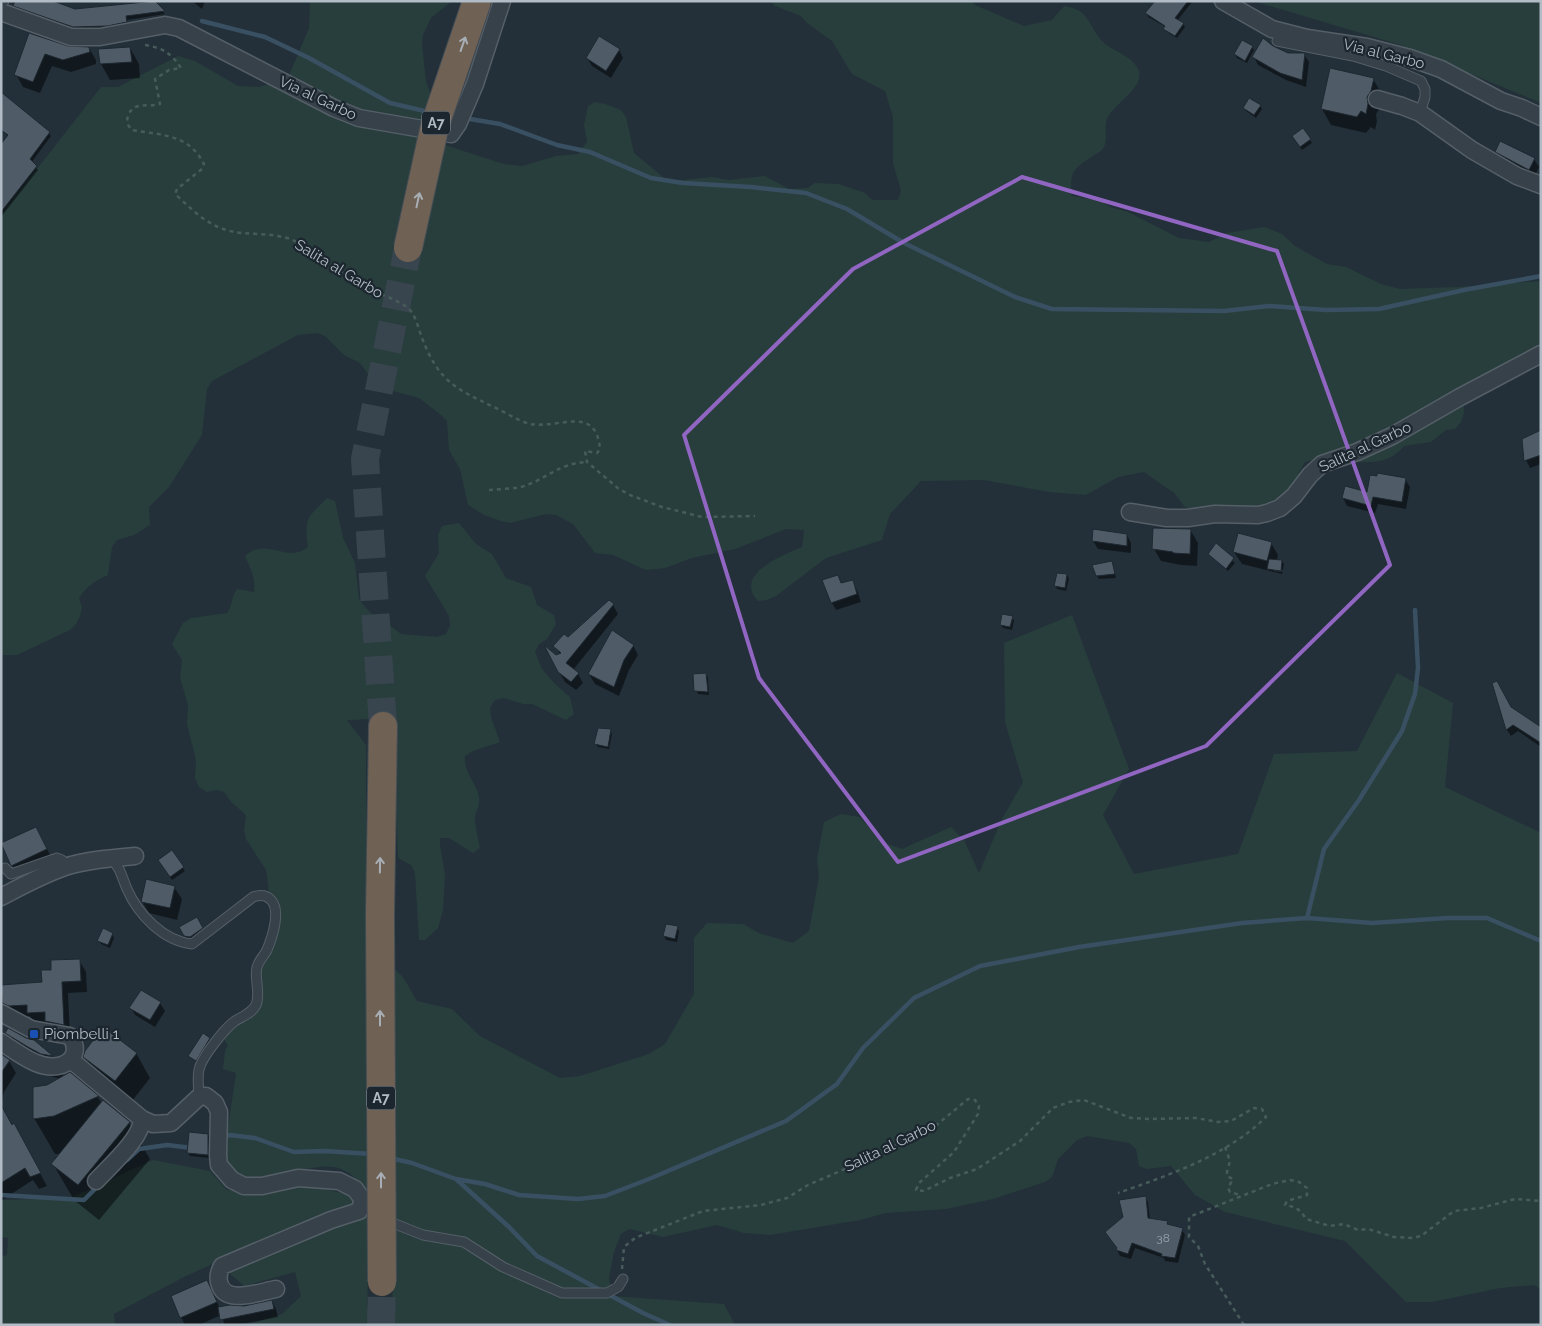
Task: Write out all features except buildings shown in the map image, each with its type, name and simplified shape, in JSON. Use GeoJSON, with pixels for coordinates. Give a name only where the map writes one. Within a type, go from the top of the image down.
{"type":"FeatureCollection","features":[{"type":"Feature","properties":{"kind":"highway","name":"A7"},"geometry":{"type":"LineString","coordinates":[[408,248],[435,125],[478,1]]}},
{"type":"Feature","properties":{"kind":"highway","name":"A7"},"geometry":{"type":"LineString","coordinates":[[382,1282],[380,914],[383,726]]}},
{"type":"Feature","properties":{"kind":"street","name":"Via al Garbo"},"geometry":{"type":"LineString","coordinates":[[114,34],[165,25],[178,28],[334,108],[359,118],[450,134],[458,124],[475,84],[502,1]]}},
{"type":"Feature","properties":{"kind":"street","name":"Via al Garbo"},"geometry":{"type":"LineString","coordinates":[[1223,1],[1272,29],[1307,38],[1367,47],[1410,58],[1441,70],[1501,101],[1541,117]]}},
{"type":"Feature","properties":{"kind":"street"},"geometry":{"type":"LineString","coordinates":[[1,12],[71,37],[100,37],[114,34]]}},
{"type":"Feature","properties":{"kind":"street"},"geometry":{"type":"LineString","coordinates":[[1377,99],[1402,106],[1420,114],[1472,150],[1518,176],[1541,185]]}},
{"type":"Feature","properties":{"kind":"street","name":"Salita al Garbo"},"geometry":{"type":"LineString","coordinates":[[1130,512],[1167,518],[1215,514],[1242,516],[1267,513],[1280,508],[1294,496],[1310,475],[1322,464],[1357,452],[1392,436],[1460,396],[1541,354]]}},
{"type":"Feature","properties":{"kind":"street"},"geometry":{"type":"LineString","coordinates":[[1,897],[34,879],[67,867],[135,856]]}},
{"type":"Feature","properties":{"kind":"street"},"geometry":{"type":"LineString","coordinates":[[1,1013],[31,1029],[70,1036],[74,1045],[74,1052],[71,1060],[61,1065],[45,1066],[36,1063],[1,1042]]}},
{"type":"Feature","properties":{"kind":"street"},"geometry":{"type":"LineString","coordinates":[[71,1060],[142,1119],[153,1124],[171,1123],[199,1097],[206,1096],[215,1103],[219,1112],[219,1165],[232,1180],[244,1186],[262,1186],[298,1178],[339,1181],[355,1189],[363,1200],[359,1211],[331,1220],[222,1266],[218,1274],[220,1286],[227,1294],[236,1296],[276,1289]]}},
{"type":"Feature","properties":{"kind":"street"},"geometry":{"type":"LineString","coordinates":[[96,1181],[136,1136],[142,1126],[142,1119]]}},
{"type":"Feature","properties":{"kind":"lane"},"geometry":{"type":"LineString","coordinates":[[1,4],[4,1]]}},
{"type":"Feature","properties":{"kind":"lane"},"geometry":{"type":"LineString","coordinates":[[1278,41],[1353,56],[1386,66],[1421,81],[1425,89],[1425,97],[1420,114]]}},
{"type":"Feature","properties":{"kind":"lane"},"geometry":{"type":"LineString","coordinates":[[5,868],[11,874],[57,858],[62,860],[67,867]]}},
{"type":"Feature","properties":{"kind":"lane"},"geometry":{"type":"LineString","coordinates":[[110,859],[115,862],[128,891],[155,927],[166,935],[184,943],[192,944],[253,897],[265,896],[275,905],[276,919],[274,927],[266,952],[259,962],[257,969],[257,998],[255,1005],[248,1015],[227,1028],[213,1045],[198,1070],[199,1097]]}},
{"type":"Feature","properties":{"kind":"lane"},"geometry":{"type":"LineString","coordinates":[[359,1211],[423,1235],[464,1242],[503,1267],[562,1293],[607,1293],[618,1287],[623,1278]]}},
{"type":"Feature","properties":{"kind":"path","name":"Salita al Garbo"},"geometry":{"type":"LineString","coordinates":[[114,34],[122,40],[156,47],[173,56],[180,68],[169,70],[155,79],[160,104],[156,106],[142,104],[133,107],[128,114],[127,120],[128,127],[132,130],[174,138],[195,150],[204,164],[202,169],[176,189],[175,194],[200,218],[225,230],[286,238],[298,243],[361,285],[408,308],[416,320],[431,358],[444,379],[457,389],[530,424],[555,424],[574,421],[592,426],[595,429],[599,450],[597,453],[586,450],[584,452],[587,462]]}},
{"type":"Feature","properties":{"kind":"path"},"geometry":{"type":"LineString","coordinates":[[489,490],[520,487],[536,481],[558,468],[587,462],[619,489],[662,507],[702,517],[755,516]]}},
{"type":"Feature","properties":{"kind":"path","name":"Salita al Garbo"},"geometry":{"type":"LineString","coordinates":[[623,1278],[621,1265],[624,1247],[635,1238],[703,1211],[761,1205],[787,1198],[808,1185],[933,1128],[968,1099],[975,1100],[979,1106],[978,1114],[954,1152],[920,1183],[916,1190],[924,1191],[950,1178],[977,1169],[1020,1141],[1053,1108],[1069,1102],[1084,1100],[1131,1118],[1196,1118],[1218,1122],[1231,1120],[1254,1108],[1262,1109],[1266,1117],[1225,1147],[1159,1179],[1118,1193]]}},
{"type":"Feature","properties":{"kind":"path"},"geometry":{"type":"LineString","coordinates":[[1225,1147],[1230,1161],[1227,1176],[1233,1179],[1228,1188],[1230,1192],[1242,1195]]}},
{"type":"Feature","properties":{"kind":"path"},"geometry":{"type":"LineString","coordinates":[[1244,1325],[1213,1278],[1198,1246],[1188,1237],[1189,1218],[1242,1195],[1272,1184],[1290,1180],[1299,1182],[1307,1188],[1307,1195],[1287,1201],[1285,1205],[1297,1208],[1306,1219],[1330,1226],[1344,1224],[1358,1230],[1368,1229],[1394,1237],[1410,1238],[1421,1236],[1454,1211],[1481,1208],[1515,1199],[1541,1201]]}},
{"type":"Feature","properties":{"kind":"highlighted area"},"geometry":{"type":"Polygon","coordinates":[[[1022,177],[1277,251],[1390,565],[1206,746],[898,862],[759,678],[684,435],[853,269],[1022,177]]]}},
{"type":"Feature","properties":{"kind":"green space"},"geometry":{"type":"Polygon","coordinates":[[[310,1],[452,1],[431,18],[423,35],[422,44],[426,81],[434,104],[423,138],[504,164],[522,166],[556,156],[578,154],[587,142],[584,125],[588,106],[595,102],[621,110],[626,117],[634,153],[663,177],[672,181],[712,177],[729,180],[765,176],[789,189],[807,188],[815,183],[839,184],[865,193],[872,200],[898,200],[901,191],[893,163],[893,117],[885,91],[852,74],[832,41],[807,23],[801,16],[775,6],[770,1],[972,1],[975,5],[1024,26],[1052,20],[1064,6],[1073,8],[1085,15],[1104,43],[1124,55],[1137,66],[1139,77],[1133,89],[1108,117],[1106,121],[1105,142],[1102,150],[1081,164],[1074,172],[1071,181],[1072,196],[1101,201],[1110,207],[1128,212],[1179,238],[1209,242],[1227,233],[1264,227],[1282,234],[1295,246],[1327,264],[1346,267],[1381,284],[1400,289],[1541,281],[1541,345],[1463,385],[1464,413],[1461,422],[1455,429],[1446,430],[1431,442],[1404,446],[1394,455],[1383,460],[1358,462],[1317,460],[1305,462],[1284,500],[1269,509],[1194,510],[1185,507],[1174,493],[1144,472],[1118,477],[1086,495],[1049,492],[984,480],[921,481],[890,514],[882,540],[826,558],[776,596],[758,601],[752,592],[752,583],[756,575],[763,567],[783,555],[802,547],[804,530],[786,529],[735,549],[692,558],[665,568],[646,570],[613,555],[595,553],[573,524],[556,515],[546,514],[510,523],[484,515],[468,505],[460,469],[449,450],[447,421],[441,415],[419,398],[385,389],[371,378],[360,363],[344,355],[325,336],[317,333],[298,335],[212,381],[207,389],[202,435],[169,487],[149,507],[150,525],[134,535],[117,540],[112,547],[108,575],[92,584],[79,598],[82,607],[76,624],[70,630],[17,655],[1,655],[1,215],[101,87],[118,87],[178,56],[195,61],[238,86],[259,87],[288,78],[309,28],[310,1]]]}},
{"type":"Feature","properties":{"kind":"green space"},"geometry":{"type":"Polygon","coordinates":[[[1253,1],[1541,1],[1541,103],[1401,45],[1253,1]]]}},
{"type":"Feature","properties":{"kind":"green space"},"geometry":{"type":"Polygon","coordinates":[[[327,498],[335,501],[343,538],[355,563],[359,599],[378,620],[387,623],[401,634],[437,637],[446,634],[450,626],[449,616],[425,576],[439,553],[438,535],[442,526],[459,523],[476,544],[492,554],[506,578],[531,587],[537,605],[554,615],[556,624],[547,639],[539,644],[535,652],[542,669],[570,697],[574,714],[566,720],[532,704],[523,704],[504,698],[495,700],[490,708],[491,717],[500,742],[473,751],[465,756],[466,767],[479,797],[475,820],[480,848],[473,853],[449,838],[440,838],[445,874],[443,910],[438,928],[425,940],[419,940],[415,873],[411,865],[398,858],[394,718],[347,720],[366,745],[366,964],[378,964],[399,972],[417,1001],[452,1009],[480,1036],[560,1078],[580,1076],[649,1054],[665,1044],[694,994],[694,938],[707,923],[743,924],[759,933],[793,943],[809,931],[819,877],[817,859],[824,822],[841,814],[859,817],[885,843],[902,849],[951,827],[964,840],[979,873],[1001,821],[1023,782],[1005,722],[1004,643],[1072,615],[1129,769],[1103,815],[1134,874],[1238,854],[1274,754],[1357,751],[1397,673],[1453,703],[1445,787],[1541,833],[1541,1289],[1534,1285],[1500,1288],[1432,1302],[1406,1302],[1345,1241],[1225,1212],[1195,1195],[1171,1166],[1147,1169],[1139,1166],[1136,1149],[1129,1143],[1087,1136],[1077,1140],[1058,1159],[1052,1177],[1045,1182],[993,1199],[946,1209],[886,1213],[860,1220],[770,1235],[744,1233],[717,1225],[663,1237],[629,1229],[621,1234],[614,1252],[609,1278],[612,1296],[724,1304],[735,1325],[248,1325],[282,1314],[301,1296],[295,1272],[244,1286],[227,1271],[327,1228],[318,1216],[184,1277],[114,1314],[115,1325],[1,1325],[1,1257],[7,1255],[8,1238],[1,1237],[1,1200],[70,1198],[153,1160],[210,1171],[227,1190],[260,1190],[302,1184],[369,1199],[354,1178],[341,1169],[329,1167],[315,1168],[255,1180],[242,1179],[232,1174],[223,1162],[236,1073],[223,1069],[225,1051],[228,1045],[223,1038],[231,1029],[251,1018],[259,1006],[261,969],[278,930],[280,903],[269,892],[266,870],[246,839],[244,830],[246,816],[232,803],[224,792],[217,790],[207,792],[199,787],[195,778],[196,760],[187,724],[188,705],[180,678],[182,660],[172,644],[183,623],[191,618],[227,613],[237,589],[254,592],[251,569],[245,556],[261,549],[292,553],[308,547],[306,530],[308,519],[327,498]],[[395,1198],[370,1200],[367,1309],[392,1315],[395,1198]]]}},
{"type":"Feature","properties":{"kind":"waterway"},"geometry":{"type":"LineString","coordinates":[[202,21],[265,37],[309,58],[390,103],[429,112]]}},
{"type":"Feature","properties":{"kind":"waterway"},"geometry":{"type":"LineString","coordinates":[[464,118],[500,124],[557,145],[590,152],[651,178],[683,183],[751,187],[806,193],[847,209],[904,243],[1015,297],[1052,309],[1224,311],[1269,306],[1326,310],[1379,309],[1464,290],[1541,276]]}},
{"type":"Feature","properties":{"kind":"waterway"},"geometry":{"type":"LineString","coordinates":[[1307,918],[1324,849],[1359,800],[1402,731],[1415,694],[1418,668],[1415,610]]}},
{"type":"Feature","properties":{"kind":"waterway"},"geometry":{"type":"LineString","coordinates":[[456,1179],[485,1184],[519,1195],[578,1199],[605,1196],[649,1179],[786,1121],[837,1084],[863,1048],[914,998],[980,966],[1079,947],[1242,923],[1307,918],[1372,923],[1448,918],[1487,918],[1541,941]]}},
{"type":"Feature","properties":{"kind":"waterway"},"geometry":{"type":"LineString","coordinates":[[222,1140],[229,1135],[255,1138],[294,1152],[324,1151],[372,1154]]}},
{"type":"Feature","properties":{"kind":"waterway"},"geometry":{"type":"LineString","coordinates":[[127,1160],[139,1149],[167,1145],[192,1148]]}},
{"type":"Feature","properties":{"kind":"waterway"},"geometry":{"type":"LineString","coordinates":[[390,1158],[412,1163],[456,1179],[509,1227],[537,1256],[643,1313],[670,1325]]}},
{"type":"Feature","properties":{"kind":"waterway"},"geometry":{"type":"LineString","coordinates":[[1,1195],[84,1200],[99,1185]]}},
{"type":"Feature","properties":{"kind":"tunnel"},"geometry":{"type":"LineString","coordinates":[[383,726],[365,459],[408,248]]}},
{"type":"Feature","properties":{"kind":"tunnel"},"geometry":{"type":"LineString","coordinates":[[381,1325],[382,1282]]}},
{"type":"Feature","properties":{"kind":"place","name":"Piombelli 1"},"geometry":{"type":"Point","coordinates":[34,1034]}}]}
